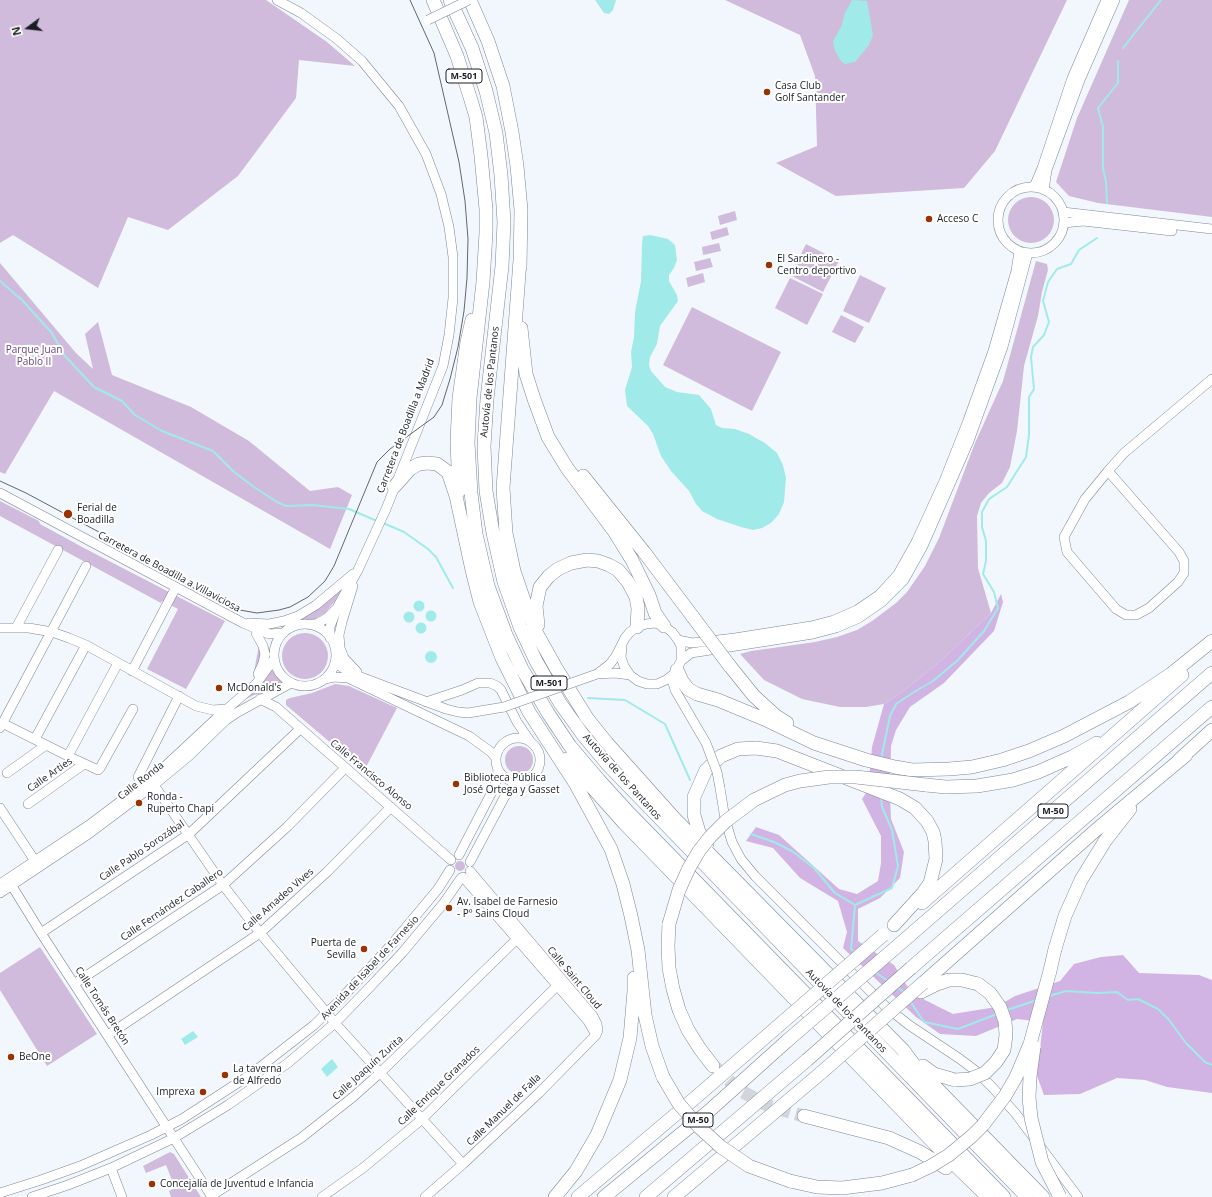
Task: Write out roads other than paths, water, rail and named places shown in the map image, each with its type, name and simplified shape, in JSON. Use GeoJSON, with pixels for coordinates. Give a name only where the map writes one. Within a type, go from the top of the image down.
{"type":"FeatureCollection","features":[{"type":"Feature","properties":{"kind":"highway","name":"Autovía de los Pantanos"},"geometry":{"type":"LineString","coordinates":[[432,0],[457,56],[476,117],[482,156],[486,209],[483,282],[470,398],[468,443],[471,493],[476,534],[488,586],[506,635],[522,669],[548,713],[570,746],[599,780],[1004,1197]]}},
{"type":"Feature","properties":{"kind":"highway","name":"Autovía de los Pantanos"},"geometry":{"type":"LineString","coordinates":[[450,0],[472,48],[486,91],[496,133],[501,175],[504,222],[502,266],[487,399],[484,446],[486,491],[493,533],[504,582],[520,626],[536,661],[560,703],[583,735],[609,766],[1027,1197]]}},
{"type":"Feature","properties":{"kind":"highway"},"geometry":{"type":"LineString","coordinates":[[470,0],[488,41],[501,79],[512,132],[521,210],[520,260],[522,342],[526,374],[548,436],[567,468],[614,532],[632,560],[649,595],[655,613],[664,626]]}},
{"type":"Feature","properties":{"kind":"highway"},"geometry":{"type":"LineString","coordinates":[[520,260],[503,488],[506,533],[514,571],[537,634],[570,693],[587,718],[607,743],[708,853],[718,861],[903,1050],[916,1066],[1043,1197]]}},
{"type":"Feature","properties":{"kind":"highway"},"geometry":{"type":"LineString","coordinates":[[462,528],[457,441],[459,398],[467,342],[479,289],[483,282]]}},
{"type":"Feature","properties":{"kind":"highway"},"geometry":{"type":"LineString","coordinates":[[534,399],[564,452],[644,552],[754,696],[776,716],[808,736],[832,748]]}},
{"type":"Feature","properties":{"kind":"highway"},"geometry":{"type":"LineString","coordinates":[[394,487],[410,469],[419,464],[437,464],[448,472],[452,482],[472,570],[483,609],[502,658],[529,712],[575,783],[611,849],[624,884],[638,950],[645,1015],[652,1046],[663,1077],[679,1104],[699,1127],[721,1148],[749,1166],[790,1181],[817,1187],[842,1188],[882,1183],[912,1175],[931,1166],[949,1155],[972,1136],[1005,1096],[1023,1062],[1030,1044],[1051,967]]}},
{"type":"Feature","properties":{"kind":"highway"},"geometry":{"type":"LineString","coordinates":[[545,648],[537,620],[536,606],[540,587],[549,576],[558,569],[571,563],[587,560],[598,561],[618,570],[628,582],[636,597],[638,608],[637,627]]}},
{"type":"Feature","properties":{"kind":"highway"},"geometry":{"type":"LineString","coordinates":[[677,668],[682,681],[688,689],[697,694],[718,700],[764,719],[814,744],[832,748],[866,760],[912,770],[948,769],[972,767],[1002,760],[1029,751],[1064,736],[1129,702],[1171,674],[1212,641]]}},
{"type":"Feature","properties":{"kind":"highway","name":"M-50"},"geometry":{"type":"LineString","coordinates":[[578,1197],[602,1178],[883,935],[913,911],[1212,648]]}},
{"type":"Feature","properties":{"kind":"highway","name":"M-50"},"geometry":{"type":"LineString","coordinates":[[604,1197],[708,1111],[1212,673]]}},
{"type":"Feature","properties":{"kind":"highway"},"geometry":{"type":"LineString","coordinates":[[521,694],[570,763],[624,823],[952,1162],[988,1197]]}},
{"type":"Feature","properties":{"kind":"highway","name":"M-50"},"geometry":{"type":"LineString","coordinates":[[646,1197],[807,1060],[1212,706]]}},
{"type":"Feature","properties":{"kind":"highway"},"geometry":{"type":"LineString","coordinates":[[713,1066],[688,1030],[675,996],[669,968],[669,924],[679,890],[689,868],[699,851],[710,837],[726,821],[754,800],[785,785],[800,781],[829,777],[856,777],[946,787],[976,786],[1013,780],[1038,772],[1072,757],[1095,745],[1127,723]]}},
{"type":"Feature","properties":{"kind":"highway"},"geometry":{"type":"LineString","coordinates":[[1060,1197],[1048,1176],[1037,1147],[1031,1118],[1029,1097],[1030,1077],[1035,1043],[1055,949],[1065,916],[1081,880],[1105,841],[1130,809],[1212,730]]}},
{"type":"Feature","properties":{"kind":"highway"},"geometry":{"type":"LineString","coordinates":[[718,861],[699,832],[694,814],[694,797],[706,770],[721,756],[738,749],[756,748],[777,751],[900,799],[915,808],[927,821],[933,832],[936,850],[936,859],[930,883],[923,894],[894,926]]}},
{"type":"Feature","properties":{"kind":"highway"},"geometry":{"type":"LineString","coordinates":[[674,1197],[822,1072],[1096,830],[1186,755]]}},
{"type":"Feature","properties":{"kind":"highway"},"geometry":{"type":"LineString","coordinates":[[555,1197],[576,1171],[597,1135],[620,1080],[630,1038],[634,991],[631,916]]}},
{"type":"Feature","properties":{"kind":"highway"},"geometry":{"type":"LineString","coordinates":[[822,1072],[842,1060],[923,991],[937,984],[949,980],[962,980],[978,984],[990,993],[1000,1007],[1005,1021],[1006,1035],[1004,1050],[996,1062],[985,1073],[970,1079],[955,1080],[934,1074],[903,1050]]}},
{"type":"Feature","properties":{"kind":"highway"},"geometry":{"type":"LineString","coordinates":[[804,1116],[889,1138],[920,1152],[960,1177],[982,1197]]}},
{"type":"Feature","properties":{"kind":"street","name":"Carretera de Boadilla a Madrid"},"geometry":{"type":"LineString","coordinates":[[276,0],[301,13],[337,39],[362,61],[399,106],[426,154],[441,194],[453,258],[453,298],[449,335],[443,366],[386,509],[358,570],[338,606],[330,627],[330,638]]}},
{"type":"Feature","properties":{"kind":"street"},"geometry":{"type":"LineString","coordinates":[[428,20],[470,0]]}},
{"type":"Feature","properties":{"kind":"street"},"geometry":{"type":"LineString","coordinates":[[1034,187],[1042,168],[1072,78],[1106,0]]}},
{"type":"Feature","properties":{"kind":"street"},"geometry":{"type":"LineString","coordinates":[[1044,190],[1047,170],[1080,80],[1115,0]]}},
{"type":"Feature","properties":{"kind":"street"},"geometry":{"type":"LineString","coordinates":[[1034,187],[1044,190],[1052,194],[1059,202],[1063,212],[1064,223],[1060,237],[1051,246],[1039,252],[1024,252],[1011,246],[1002,236],[999,216],[1002,206],[1009,196],[1019,190],[1034,187]]}},
{"type":"Feature","properties":{"kind":"street"},"geometry":{"type":"LineString","coordinates":[[1063,212],[1212,229]]}},
{"type":"Feature","properties":{"kind":"street"},"geometry":{"type":"LineString","coordinates":[[1064,223],[1083,221],[1212,235]]}},
{"type":"Feature","properties":{"kind":"street"},"geometry":{"type":"LineString","coordinates":[[678,640],[692,643],[736,638],[811,626],[834,620],[857,610],[879,595],[898,574],[916,542],[944,481],[967,423],[993,351],[1016,271],[1024,252]]}},
{"type":"Feature","properties":{"kind":"street"},"geometry":{"type":"LineString","coordinates":[[622,646],[621,656],[624,666],[630,675],[638,681],[647,684],[657,684],[666,680],[691,654],[812,634],[836,628],[860,618],[882,602],[904,580],[923,546],[969,441],[1003,347],[1024,252]]}},
{"type":"Feature","properties":{"kind":"street"},"geometry":{"type":"LineString","coordinates":[[1108,471],[1179,552],[1184,561],[1184,573],[1178,582],[1149,608],[1136,615],[1126,615],[1116,609],[1067,552],[1064,537],[1085,499],[1108,471],[1124,453],[1212,379]]}},
{"type":"Feature","properties":{"kind":"street","name":"Carretera de Boadilla a Villaviciosa"},"geometry":{"type":"LineString","coordinates":[[0,493],[243,623],[269,634],[283,634]]}},
{"type":"Feature","properties":{"kind":"street"},"geometry":{"type":"LineString","coordinates":[[16,628],[58,550]]}},
{"type":"Feature","properties":{"kind":"street"},"geometry":{"type":"LineString","coordinates":[[1,725],[86,566]]}},
{"type":"Feature","properties":{"kind":"street"},"geometry":{"type":"LineString","coordinates":[[243,623],[269,624],[298,616],[316,605],[358,570]]}},
{"type":"Feature","properties":{"kind":"street"},"geometry":{"type":"LineString","coordinates":[[358,570],[339,635],[340,648],[344,658],[360,676]]}},
{"type":"Feature","properties":{"kind":"street"},"geometry":{"type":"LineString","coordinates":[[132,671],[176,587]]}},
{"type":"Feature","properties":{"kind":"street","name":"Carretera de Boadilla a Madrid"},"geometry":{"type":"LineString","coordinates":[[310,625],[327,618],[338,606]]}},
{"type":"Feature","properties":{"kind":"street","name":"Carretera de Boadilla a Villaviciosa"},"geometry":{"type":"LineString","coordinates":[[243,623],[256,633],[274,655]]}},
{"type":"Feature","properties":{"kind":"street"},"geometry":{"type":"LineString","coordinates":[[597,674],[610,664],[630,632],[637,627],[646,624],[655,623],[664,626],[672,632],[681,646],[673,683],[681,702]]}},
{"type":"Feature","properties":{"kind":"street"},"geometry":{"type":"LineString","coordinates":[[376,683],[334,677],[312,685],[298,686],[285,679],[280,673],[274,655],[276,644],[283,634],[295,626],[310,625],[318,627],[325,632],[334,644],[336,658],[340,666],[345,670],[426,702],[458,712],[468,713],[504,707],[597,674],[615,673],[630,675]]}},
{"type":"Feature","properties":{"kind":"street"},"geometry":{"type":"LineString","coordinates":[[0,628],[29,628],[52,632],[86,646],[196,706],[206,717],[208,726]]}},
{"type":"Feature","properties":{"kind":"street"},"geometry":{"type":"LineString","coordinates":[[246,692],[258,674],[265,654],[263,646],[256,633]]}},
{"type":"Feature","properties":{"kind":"street"},"geometry":{"type":"LineString","coordinates":[[34,739],[86,646]]}},
{"type":"Feature","properties":{"kind":"street","name":"Calle Ronda"},"geometry":{"type":"LineString","coordinates":[[0,893],[4,881],[95,821],[166,765],[223,712],[256,684],[274,655]]}},
{"type":"Feature","properties":{"kind":"street"},"geometry":{"type":"LineString","coordinates":[[325,679],[330,673],[336,658]]}},
{"type":"Feature","properties":{"kind":"street"},"geometry":{"type":"LineString","coordinates":[[68,756],[118,663]]}},
{"type":"Feature","properties":{"kind":"street"},"geometry":{"type":"LineString","coordinates":[[348,678],[469,736],[491,752],[496,758]]}},
{"type":"Feature","properties":{"kind":"street","name":"Calle Ronda"},"geometry":{"type":"LineString","coordinates":[[4,881],[90,833],[154,785],[189,756],[226,720],[260,699],[291,683]]}},
{"type":"Feature","properties":{"kind":"street"},"geometry":{"type":"LineString","coordinates":[[426,702],[478,683],[490,683],[497,686],[501,690],[517,722],[538,750],[541,762],[536,774],[527,781],[521,783],[504,778],[498,770]]}},
{"type":"Feature","properties":{"kind":"street"},"geometry":{"type":"LineString","coordinates":[[657,684],[674,693],[706,743],[718,772],[725,819],[732,842],[741,859],[755,876],[885,1006],[909,1025],[960,1059],[993,1088],[1016,1114],[1078,1197]]}},
{"type":"Feature","properties":{"kind":"street"},"geometry":{"type":"LineString","coordinates":[[273,692],[272,699],[276,707]]}},
{"type":"Feature","properties":{"kind":"street"},"geometry":{"type":"LineString","coordinates":[[142,785],[138,777],[179,696]]}},
{"type":"Feature","properties":{"kind":"street","name":"Calle Francisco Alonso"},"geometry":{"type":"LineString","coordinates":[[260,699],[276,707],[344,768],[455,857],[466,857],[466,872]]}},
{"type":"Feature","properties":{"kind":"street"},"geometry":{"type":"LineString","coordinates":[[196,706],[223,712]]}},
{"type":"Feature","properties":{"kind":"street","name":"Calle Arties"},"geometry":{"type":"LineString","coordinates":[[1,725],[98,770],[133,709]]}},
{"type":"Feature","properties":{"kind":"street"},"geometry":{"type":"LineString","coordinates":[[203,713],[213,716],[223,712]]}},
{"type":"Feature","properties":{"kind":"street","name":"Calle Pablo Sorozábal"},"geometry":{"type":"LineString","coordinates":[[41,932],[189,834],[300,729]]}},
{"type":"Feature","properties":{"kind":"street"},"geometry":{"type":"LineString","coordinates":[[466,872],[454,876],[449,867],[495,786],[498,770],[496,758],[500,747],[508,740],[520,738],[530,741]]}},
{"type":"Feature","properties":{"kind":"street"},"geometry":{"type":"LineString","coordinates":[[7,773],[46,745]]}},
{"type":"Feature","properties":{"kind":"street","name":"Calle Arties"},"geometry":{"type":"LineString","coordinates":[[28,804],[84,764]]}},
{"type":"Feature","properties":{"kind":"street","name":"Calle Fernández Caballero"},"geometry":{"type":"LineString","coordinates":[[74,984],[223,885],[287,827],[344,768]]}},
{"type":"Feature","properties":{"kind":"street","name":"Avenida de Isabel de Farnesio"},"geometry":{"type":"LineString","coordinates":[[32,1197],[111,1168],[174,1138],[258,1086],[288,1063],[335,1023],[402,953],[443,904],[466,872],[505,796],[514,787],[521,783]]}},
{"type":"Feature","properties":{"kind":"street"},"geometry":{"type":"LineString","coordinates":[[154,785],[223,885],[260,933],[335,1023],[421,1120],[463,1164]]}},
{"type":"Feature","properties":{"kind":"street","name":"Calle Amadeo Vives"},"geometry":{"type":"LineString","coordinates":[[108,1035],[260,933],[327,872],[391,807]]}},
{"type":"Feature","properties":{"kind":"street"},"geometry":{"type":"LineString","coordinates":[[0,808],[35,861]]}},
{"type":"Feature","properties":{"kind":"street","name":"Avenida de Isabel de Farnesio"},"geometry":{"type":"LineString","coordinates":[[0,1193],[80,1166],[151,1135],[216,1098],[250,1076],[327,1013],[392,944],[438,889],[450,870]]}},
{"type":"Feature","properties":{"kind":"street","name":"Calle Saint Cloud"},"geometry":{"type":"LineString","coordinates":[[466,872],[476,891],[519,936],[560,983],[593,1016],[598,1030],[596,1036]]}},
{"type":"Feature","properties":{"kind":"street","name":"Calle Tomás Bretón"},"geometry":{"type":"LineString","coordinates":[[4,881],[41,932],[211,1196]]}},
{"type":"Feature","properties":{"kind":"street","name":"Calle Joaquín Zurita"},"geometry":{"type":"LineString","coordinates":[[211,1196],[301,1138],[326,1120],[380,1074],[519,936]]}},
{"type":"Feature","properties":{"kind":"street","name":"Calle Enrique Granados"},"geometry":{"type":"LineString","coordinates":[[322,1197],[363,1168],[421,1120],[560,983]]}},
{"type":"Feature","properties":{"kind":"street","name":"Calle Manuel de Falla"},"geometry":{"type":"LineString","coordinates":[[425,1197],[463,1164],[596,1036]]}},
{"type":"Feature","properties":{"kind":"street"},"geometry":{"type":"LineString","coordinates":[[111,1168],[122,1197]]}},
{"type":"Feature","properties":{"kind":"water"},"geometry":{"type":"Polygon","coordinates":[[[595,0],[616,0],[613,10],[609,14],[604,13],[595,0]]]}},
{"type":"Feature","properties":{"kind":"water"},"geometry":{"type":"Polygon","coordinates":[[[852,0],[867,1],[873,35],[869,45],[855,62],[845,64],[841,61],[835,51],[833,41],[841,27],[845,13],[852,0]]]}},
{"type":"Feature","properties":{"kind":"water"},"geometry":{"type":"Polygon","coordinates":[[[650,235],[668,239],[675,245],[677,260],[669,275],[669,281],[677,295],[678,301],[660,326],[657,344],[650,357],[649,365],[651,371],[665,387],[677,392],[699,395],[711,409],[716,425],[722,428],[735,429],[749,434],[765,443],[777,453],[783,465],[786,478],[784,502],[779,514],[771,523],[762,528],[753,530],[741,527],[717,519],[702,511],[696,504],[689,491],[671,471],[661,456],[653,434],[648,426],[627,406],[625,390],[632,367],[631,352],[634,337],[635,312],[641,281],[643,236],[650,235]]]}},
{"type":"Feature","properties":{"kind":"water"},"geometry":{"type":"Polygon","coordinates":[[[26,344],[32,344],[36,348],[36,354],[32,358],[26,358],[22,354],[22,348],[26,344]]]}},
{"type":"Feature","properties":{"kind":"water"},"geometry":{"type":"Polygon","coordinates":[[[417,601],[421,601],[423,602],[423,610],[417,611],[414,608],[414,604],[417,601]]]}},
{"type":"Feature","properties":{"kind":"water"},"geometry":{"type":"Polygon","coordinates":[[[429,611],[433,611],[435,612],[435,620],[429,621],[426,618],[426,614],[429,611]]]}},
{"type":"Feature","properties":{"kind":"water"},"geometry":{"type":"Polygon","coordinates":[[[407,612],[411,612],[413,613],[413,621],[407,622],[404,619],[404,615],[407,612]]]}},
{"type":"Feature","properties":{"kind":"water"},"geometry":{"type":"Polygon","coordinates":[[[419,623],[423,623],[425,624],[425,632],[419,633],[416,630],[416,626],[419,623]]]}},
{"type":"Feature","properties":{"kind":"water"},"geometry":{"type":"Polygon","coordinates":[[[433,651],[436,652],[436,662],[429,663],[426,662],[425,655],[426,652],[433,651]]]}},
{"type":"Feature","properties":{"kind":"water"},"geometry":{"type":"Polygon","coordinates":[[[193,1031],[198,1037],[185,1045],[181,1039],[193,1031]]]}},
{"type":"Feature","properties":{"kind":"water"},"geometry":{"type":"Polygon","coordinates":[[[332,1059],[338,1067],[327,1077],[321,1069],[332,1059]]]}},
{"type":"Feature","properties":{"kind":"waterway"},"geometry":{"type":"LineString","coordinates":[[1123,48],[1161,0]]}},
{"type":"Feature","properties":{"kind":"waterway"},"geometry":{"type":"LineString","coordinates":[[1107,203],[1106,182],[1103,168],[1103,127],[1098,108],[1118,83],[1118,61]]}},
{"type":"Feature","properties":{"kind":"waterway"},"geometry":{"type":"LineString","coordinates":[[881,759],[890,716],[896,704],[933,681],[958,660],[984,631],[998,608],[994,592],[983,574],[986,561],[986,541],[982,527],[982,512],[989,499],[1007,487],[1026,457],[1029,435],[1029,397],[1034,389],[1031,357],[1033,347],[1044,335],[1049,322],[1043,301],[1048,282],[1057,269],[1071,264],[1079,250],[1097,238]]}},
{"type":"Feature","properties":{"kind":"waterway"},"geometry":{"type":"LineString","coordinates":[[0,281],[22,300],[51,332],[65,356],[94,387],[122,401],[135,415],[162,431],[213,451],[234,472],[254,487],[286,506],[312,505],[349,509],[377,521]]}},
{"type":"Feature","properties":{"kind":"waterway"},"geometry":{"type":"LineString","coordinates":[[383,523],[404,532],[428,549],[436,557],[453,588]]}},
{"type":"Feature","properties":{"kind":"waterway"},"geometry":{"type":"LineString","coordinates":[[588,698],[625,700],[665,724],[690,780]]}},
{"type":"Feature","properties":{"kind":"waterway"},"geometry":{"type":"LineString","coordinates":[[855,905],[892,888],[898,866],[892,830],[882,807],[881,797]]}},
{"type":"Feature","properties":{"kind":"waterway"},"geometry":{"type":"LineString","coordinates":[[751,834],[774,842],[792,851],[814,868],[835,893],[855,905],[851,949],[855,952]]}},
{"type":"Feature","properties":{"kind":"waterway"},"geometry":{"type":"LineString","coordinates":[[875,972],[888,981]]}},
{"type":"Feature","properties":{"kind":"waterway"},"geometry":{"type":"LineString","coordinates":[[897,987],[904,992]]}},
{"type":"Feature","properties":{"kind":"waterway"},"geometry":{"type":"LineString","coordinates":[[1049,996],[1066,991],[1097,993],[1117,992],[1128,1000],[1138,999],[1158,1009],[1169,1020],[1186,1043],[1205,1062],[1212,1065]]}},
{"type":"Feature","properties":{"kind":"waterway"},"geometry":{"type":"LineString","coordinates":[[1007,1010],[1037,1000]]}},
{"type":"Feature","properties":{"kind":"waterway"},"geometry":{"type":"LineString","coordinates":[[910,1001],[924,1022],[958,1029],[997,1014]]}},
{"type":"Feature","properties":{"kind":"tunnel"},"geometry":{"type":"LineString","coordinates":[[715,1067],[739,1090],[769,1106],[804,1116]]}},
{"type":"Feature","properties":{"kind":"tram line"},"geometry":{"type":"LineString","coordinates":[[0,481],[26,493],[112,539],[212,599],[234,609],[257,613],[290,607],[308,597],[325,581],[334,566],[377,462],[390,449],[434,417],[442,405],[458,347],[464,311],[468,239],[465,201],[459,162],[434,53],[410,0]]}},
{"type":"Feature","properties":{"kind":"place","name":"Casa Club Golf Santander"},"geometry":{"type":"Point","coordinates":[767,92]}},
{"type":"Feature","properties":{"kind":"place","name":"Acceso C"},"geometry":{"type":"Point","coordinates":[929,219]}},
{"type":"Feature","properties":{"kind":"place","name":"El Sardinero - Centro deportivo"},"geometry":{"type":"Point","coordinates":[769,265]}},
{"type":"Feature","properties":{"kind":"place","name":"Ferial de Boadilla"},"geometry":{"type":"Point","coordinates":[68,514]}},
{"type":"Feature","properties":{"kind":"place","name":"McDonald's"},"geometry":{"type":"Point","coordinates":[219,688]}},
{"type":"Feature","properties":{"kind":"place","name":"Biblioteca Pública José Ortega y Gasset"},"geometry":{"type":"Point","coordinates":[456,784]}},
{"type":"Feature","properties":{"kind":"place","name":"Ronda - Ruperto Chapi"},"geometry":{"type":"Point","coordinates":[139,803]}},
{"type":"Feature","properties":{"kind":"place","name":"Av. Isabel de Farnesio - Pº Sains Cloud"},"geometry":{"type":"Point","coordinates":[449,908]}},
{"type":"Feature","properties":{"kind":"place","name":"Puerta de Sevilla"},"geometry":{"type":"Point","coordinates":[364,949]}},
{"type":"Feature","properties":{"kind":"place","name":"BeOne"},"geometry":{"type":"Point","coordinates":[11,1057]}},
{"type":"Feature","properties":{"kind":"place","name":"La taverna de Alfredo"},"geometry":{"type":"Point","coordinates":[225,1075]}},
{"type":"Feature","properties":{"kind":"place","name":"Imprexa"},"geometry":{"type":"Point","coordinates":[203,1092]}},
{"type":"Feature","properties":{"kind":"place","name":"Concejalía de Juventud e Infancia"},"geometry":{"type":"Point","coordinates":[152,1184]}},
{"type":"Feature","properties":{"kind":"park label","name":"Parque Juan Pablo II"},"geometry":{"type":"Point","coordinates":[34,356]}}]}
